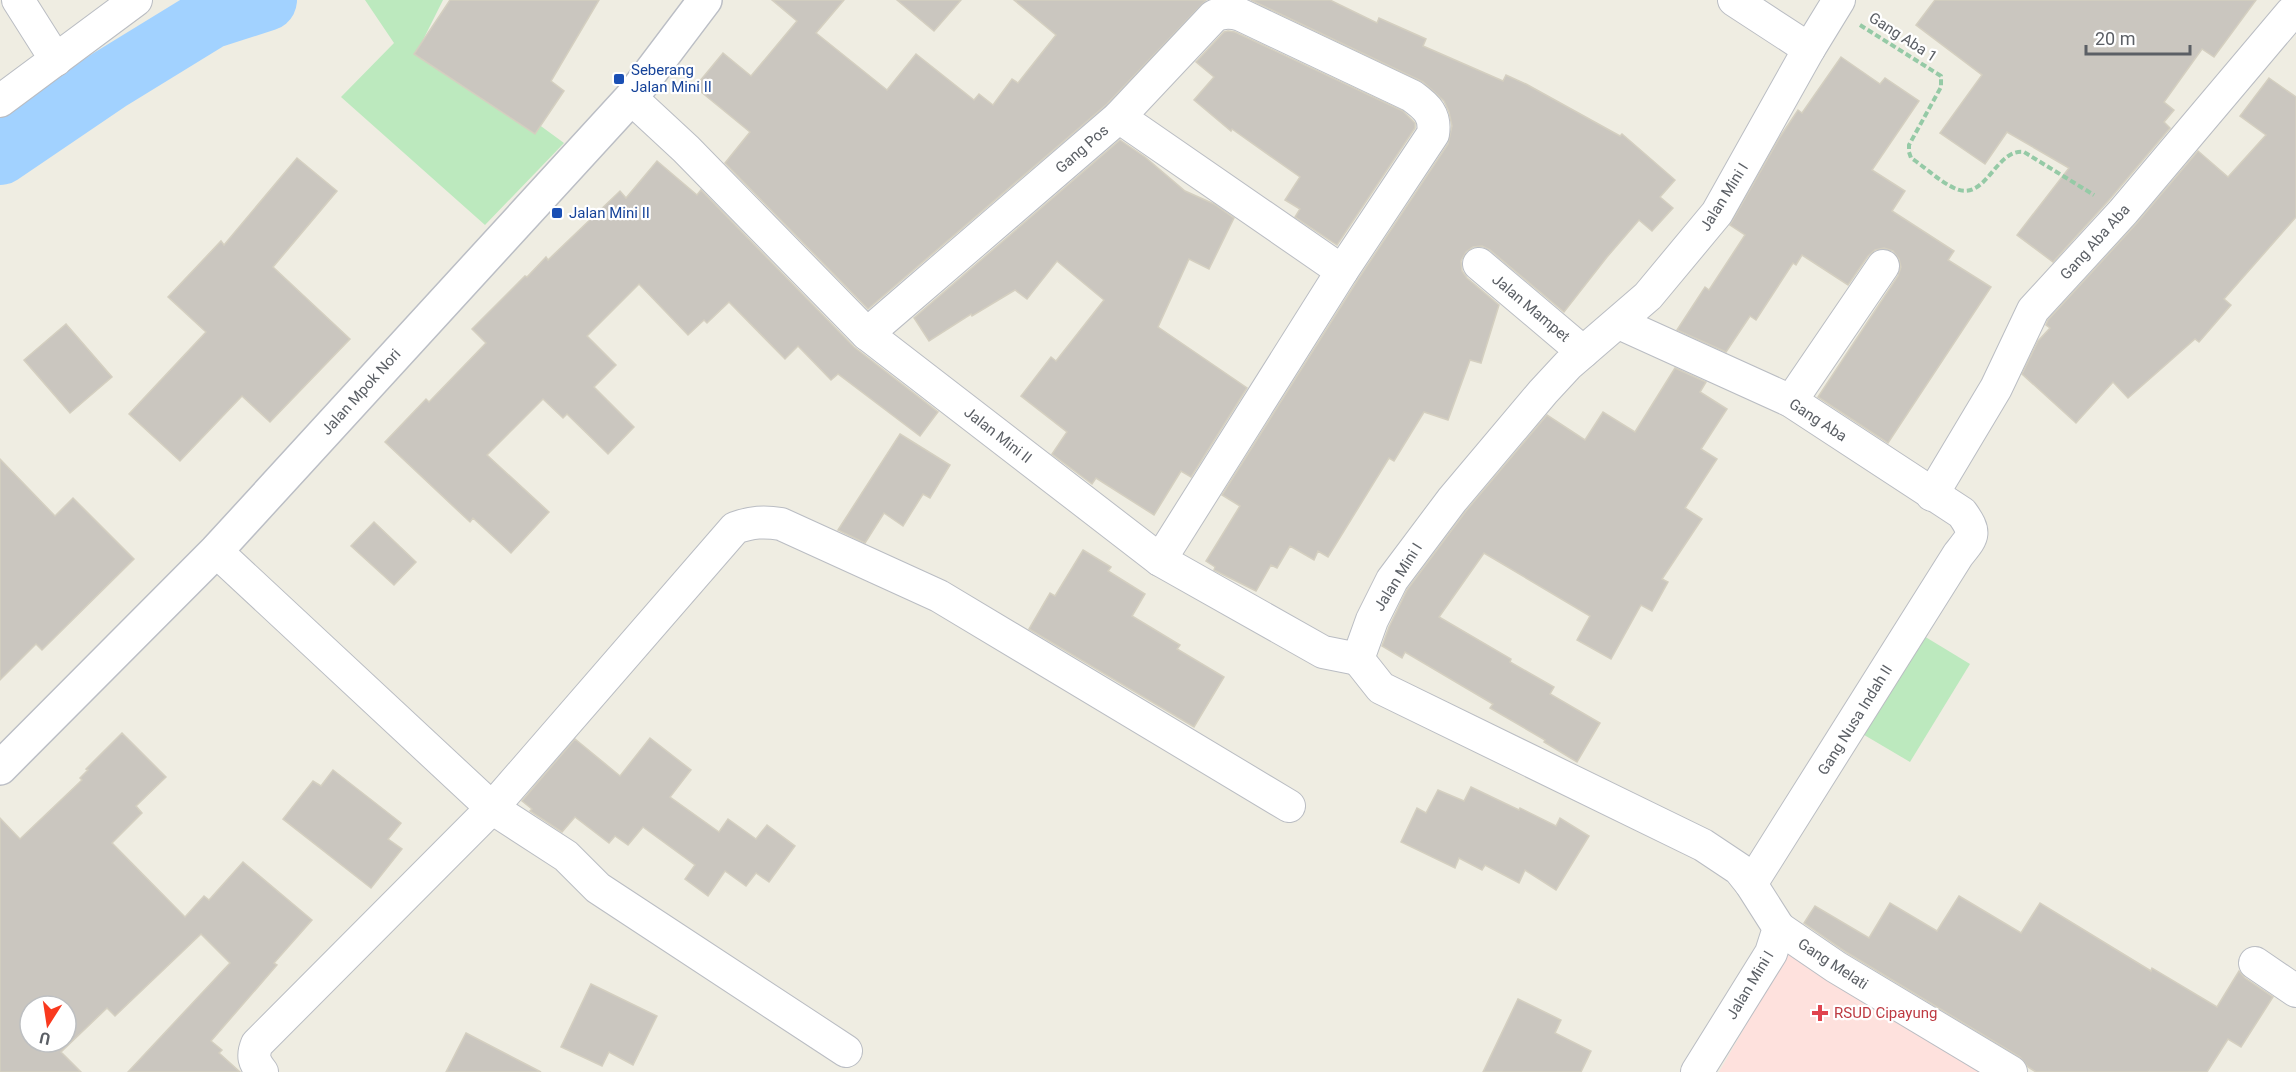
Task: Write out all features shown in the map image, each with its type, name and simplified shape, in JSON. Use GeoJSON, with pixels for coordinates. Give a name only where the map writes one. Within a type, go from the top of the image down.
{"type":"FeatureCollection","features":[{"type":"Feature","properties":{"kind":"main road","name":"Jalan Mpok Nori"},"geometry":{"type":"LineString","coordinates":[[0,768],[211,557],[631,98],[705,0]]}},
{"type":"Feature","properties":{"kind":"street"},"geometry":{"type":"LineString","coordinates":[[18,0],[56,60]]}},
{"type":"Feature","properties":{"kind":"street"},"geometry":{"type":"LineString","coordinates":[[0,101],[136,0]]}},
{"type":"Feature","properties":{"kind":"street"},"geometry":{"type":"LineString","coordinates":[[1734,0],[1809,49]]}},
{"type":"Feature","properties":{"kind":"street","name":"Jalan Mini I"},"geometry":{"type":"LineString","coordinates":[[1358,659],[1371,620],[1392,580],[1417,545],[1543,392],[1583,352],[1648,296],[1717,213],[1836,4]]}},
{"type":"Feature","properties":{"kind":"street","name":"Gang Aba Aba"},"geometry":{"type":"LineString","coordinates":[[1932,495],[1996,388],[2033,310],[2123,212],[2289,10]]}},
{"type":"Feature","properties":{"kind":"street"},"geometry":{"type":"LineString","coordinates":[[1119,117],[1214,16],[1232,12],[1412,96],[1432,114],[1435,124],[1433,134],[1342,271],[1160,560]]}},
{"type":"Feature","properties":{"kind":"street","name":"Jalan Mini II"},"geometry":{"type":"LineString","coordinates":[[631,98],[686,148],[867,334],[1160,560],[1323,652],[1358,659]]}},
{"type":"Feature","properties":{"kind":"street","name":"Gang Pos"},"geometry":{"type":"LineString","coordinates":[[867,334],[1119,117],[1342,271]]}},
{"type":"Feature","properties":{"kind":"street","name":"Jalan Mampet"},"geometry":{"type":"LineString","coordinates":[[1479,264],[1583,352]]}},
{"type":"Feature","properties":{"kind":"street"},"geometry":{"type":"LineString","coordinates":[[1791,401],[1882,266]]}},
{"type":"Feature","properties":{"kind":"street","name":"Gang Aba"},"geometry":{"type":"LineString","coordinates":[[1619,323],[1791,401],[1962,513],[1972,527],[1972,537],[1958,555]]}},
{"type":"Feature","properties":{"kind":"street"},"geometry":{"type":"LineString","coordinates":[[262,1072],[254,1062],[253,1053],[256,1044],[484,815],[735,528],[749,523],[764,521],[781,524],[939,596],[1289,806]]}},
{"type":"Feature","properties":{"kind":"street","name":"Gang Nusa Indah II"},"geometry":{"type":"LineString","coordinates":[[1751,884],[1958,555]]}},
{"type":"Feature","properties":{"kind":"street"},"geometry":{"type":"LineString","coordinates":[[211,557],[484,815],[566,856],[598,888],[846,1051]]}},
{"type":"Feature","properties":{"kind":"street"},"geometry":{"type":"LineString","coordinates":[[1358,659],[1381,688],[1703,845],[1738,869],[1751,884],[1779,928]]}},
{"type":"Feature","properties":{"kind":"street","name":"Jalan Mini I"},"geometry":{"type":"LineString","coordinates":[[1697,1072],[1771,953],[1779,928]]}},
{"type":"Feature","properties":{"kind":"street","name":"Gang Melati"},"geometry":{"type":"LineString","coordinates":[[1779,928],[1854,979],[2011,1072]]}},
{"type":"Feature","properties":{"kind":"street"},"geometry":{"type":"LineString","coordinates":[[2254,963],[2296,991]]}},
{"type":"Feature","properties":{"kind":"path","name":"Gang Aba 1"},"geometry":{"type":"LineString","coordinates":[[1836,4],[1941,76],[1941,87],[1912,140],[1909,152],[1911,158],[1954,188],[1970,190],[1978,187],[2009,154],[2016,151],[2024,152],[2123,212]]}},
{"type":"Feature","properties":{"kind":"shaded area","name":"RSUD Cipayung"},"geometry":{"type":"Polygon","coordinates":[[[1787,954],[1988,1072],[1719,1072],[1787,954]]]}},
{"type":"Feature","properties":{"kind":"green space"},"geometry":{"type":"Polygon","coordinates":[[[365,0],[443,0],[423,40],[564,143],[485,225],[341,97],[394,43],[365,0]]]}},
{"type":"Feature","properties":{"kind":"green space"},"geometry":{"type":"Polygon","coordinates":[[[1909,627],[1970,664],[1910,762],[1849,726],[1909,627]]]}},
{"type":"Feature","properties":{"kind":"building"},"geometry":{"type":"Polygon","coordinates":[[[450,0],[599,0],[551,81],[564,91],[535,134],[414,54],[450,0]]]}},
{"type":"Feature","properties":{"kind":"building"},"geometry":{"type":"Polygon","coordinates":[[[772,0],[844,0],[816,33],[887,90],[916,54],[974,100],[979,94],[993,105],[1012,79],[1018,83],[1056,35],[1014,0],[1206,0],[1107,104],[868,309],[725,163],[750,132],[695,87],[723,53],[751,76],[797,21],[772,0]]]}},
{"type":"Feature","properties":{"kind":"building"},"geometry":{"type":"Polygon","coordinates":[[[897,0],[961,0],[934,31],[897,0]]]}},
{"type":"Feature","properties":{"kind":"building"},"geometry":{"type":"Polygon","coordinates":[[[1251,0],[1330,0],[1377,23],[1379,18],[1426,39],[1423,46],[1503,81],[1506,75],[1620,136],[1622,134],[1675,180],[1660,197],[1673,208],[1652,231],[1639,220],[1564,312],[1490,250],[1482,246],[1473,247],[1466,252],[1461,261],[1462,271],[1499,305],[1481,363],[1470,360],[1448,420],[1424,412],[1394,461],[1389,458],[1328,557],[1318,551],[1314,560],[1290,546],[1277,568],[1271,565],[1256,591],[1214,570],[1215,567],[1206,561],[1240,506],[1222,495],[1357,281],[1448,144],[1452,126],[1444,101],[1423,82],[1251,0]]]}},
{"type":"Feature","properties":{"kind":"building"},"geometry":{"type":"Polygon","coordinates":[[[1935,0],[2256,0],[2214,57],[2202,49],[2164,102],[2174,110],[2164,122],[2170,128],[2053,262],[2017,235],[2069,168],[2007,132],[1985,164],[1940,133],[1982,75],[1916,25],[1935,0]]]}},
{"type":"Feature","properties":{"kind":"building"},"geometry":{"type":"Polygon","coordinates":[[[1224,32],[1235,32],[1403,111],[1415,123],[1415,128],[1337,245],[1295,217],[1300,209],[1285,200],[1300,177],[1232,129],[1231,131],[1194,100],[1214,77],[1196,62],[1224,32]]]}},
{"type":"Feature","properties":{"kind":"building"},"geometry":{"type":"Polygon","coordinates":[[[1841,57],[1880,84],[1885,78],[1919,101],[1872,170],[1905,191],[1892,211],[1954,251],[1948,260],[1991,287],[1888,443],[1818,397],[1898,276],[1901,267],[1893,251],[1884,248],[1875,250],[1868,256],[1848,285],[1802,255],[1796,265],[1793,263],[1756,320],[1750,316],[1726,352],[1677,330],[1705,287],[1709,290],[1745,235],[1730,225],[1780,137],[1798,110],[1802,113],[1841,57]]]}},
{"type":"Feature","properties":{"kind":"building"},"geometry":{"type":"Polygon","coordinates":[[[2269,78],[2296,97],[2296,217],[2224,299],[2231,305],[2199,342],[2195,339],[2128,398],[2113,382],[2076,423],[2022,374],[2038,341],[2050,328],[2046,325],[2048,320],[2136,224],[2198,151],[2228,177],[2266,135],[2240,116],[2269,78]]]}},
{"type":"Feature","properties":{"kind":"building"},"geometry":{"type":"Polygon","coordinates":[[[1120,140],[1145,157],[1185,191],[1214,204],[1234,218],[1209,269],[1189,259],[1158,327],[1247,388],[1191,477],[1181,471],[1154,515],[1096,478],[1092,484],[1052,454],[1067,432],[1021,396],[1051,357],[1056,361],[1104,300],[1057,261],[1027,299],[1015,290],[972,316],[971,314],[929,341],[914,318],[1120,140]]]}},
{"type":"Feature","properties":{"kind":"building"},"geometry":{"type":"Polygon","coordinates":[[[297,158],[337,191],[273,267],[350,339],[270,422],[242,396],[180,461],[129,414],[206,332],[168,297],[221,241],[224,245],[297,158]]]}},
{"type":"Feature","properties":{"kind":"building"},"geometry":{"type":"Polygon","coordinates":[[[657,161],[697,195],[701,190],[854,347],[938,412],[920,436],[838,374],[831,380],[798,346],[785,359],[729,302],[707,323],[704,320],[688,335],[639,284],[587,336],[616,365],[594,387],[634,427],[608,454],[567,414],[563,418],[543,399],[487,455],[549,512],[511,553],[473,518],[470,522],[385,442],[426,399],[429,402],[486,343],[472,329],[525,276],[527,277],[546,257],[548,260],[620,191],[626,198],[657,161]]]}},
{"type":"Feature","properties":{"kind":"building"},"geometry":{"type":"Polygon","coordinates":[[[66,324],[112,377],[70,413],[24,360],[66,324]]]}},
{"type":"Feature","properties":{"kind":"building"},"geometry":{"type":"Polygon","coordinates":[[[1675,368],[1706,382],[1700,392],[1727,409],[1701,449],[1717,459],[1685,508],[1702,519],[1662,579],[1668,582],[1652,611],[1641,605],[1611,659],[1577,640],[1590,616],[1484,553],[1439,617],[1554,687],[1550,694],[1600,723],[1577,762],[1544,742],[1545,740],[1490,708],[1493,704],[1405,652],[1402,658],[1382,646],[1407,590],[1466,511],[1547,415],[1585,440],[1603,412],[1635,432],[1675,368]]]}},
{"type":"Feature","properties":{"kind":"building"},"geometry":{"type":"Polygon","coordinates":[[[900,434],[950,465],[930,498],[923,494],[903,526],[884,513],[865,543],[838,530],[900,434]]]}},
{"type":"Feature","properties":{"kind":"building"},"geometry":{"type":"Polygon","coordinates":[[[0,459],[55,516],[73,498],[134,559],[42,650],[36,644],[0,680],[0,459]]]}},
{"type":"Feature","properties":{"kind":"building"},"geometry":{"type":"Polygon","coordinates":[[[374,522],[416,562],[394,585],[351,546],[374,522]]]}},
{"type":"Feature","properties":{"kind":"building"},"geometry":{"type":"Polygon","coordinates":[[[1083,550],[1111,567],[1108,571],[1145,594],[1132,616],[1180,645],[1177,649],[1224,677],[1194,727],[1029,629],[1050,593],[1055,596],[1083,550]]]}},
{"type":"Feature","properties":{"kind":"building"},"geometry":{"type":"Polygon","coordinates":[[[122,733],[166,777],[136,806],[142,813],[112,843],[185,917],[204,896],[209,900],[243,862],[312,920],[274,963],[277,965],[211,1041],[222,1050],[219,1053],[240,1072],[128,1072],[230,963],[201,934],[115,1016],[107,1008],[78,1036],[78,994],[18,994],[18,1054],[63,1054],[81,1072],[0,1072],[0,818],[20,839],[82,780],[80,778],[88,770],[86,769],[122,733]]]}},
{"type":"Feature","properties":{"kind":"building"},"geometry":{"type":"Polygon","coordinates":[[[650,738],[691,770],[670,797],[719,832],[728,819],[756,839],[767,825],[795,846],[769,882],[756,873],[746,886],[725,871],[708,896],[685,879],[695,865],[643,827],[628,845],[615,836],[609,843],[575,817],[562,832],[530,811],[532,809],[522,801],[575,739],[620,776],[650,738]]]}},
{"type":"Feature","properties":{"kind":"building"},"geometry":{"type":"Polygon","coordinates":[[[333,770],[401,823],[388,839],[402,849],[371,888],[283,819],[313,781],[321,786],[333,770]]]}},
{"type":"Feature","properties":{"kind":"building"},"geometry":{"type":"Polygon","coordinates":[[[1471,787],[1556,826],[1560,818],[1589,836],[1556,890],[1525,870],[1519,883],[1485,865],[1482,870],[1459,858],[1455,868],[1401,842],[1417,808],[1426,813],[1438,790],[1464,801],[1471,787]]]}},
{"type":"Feature","properties":{"kind":"building"},"geometry":{"type":"Polygon","coordinates":[[[1959,896],[2021,933],[2040,903],[2151,971],[2152,968],[2217,1007],[2239,971],[2245,978],[2273,997],[2241,1047],[2228,1039],[2207,1072],[2036,1072],[2028,1067],[2020,1057],[1846,952],[1804,923],[1815,906],[1869,938],[1890,903],[1937,931],[1959,896]]]}},
{"type":"Feature","properties":{"kind":"building"},"geometry":{"type":"Polygon","coordinates":[[[591,984],[657,1016],[633,1065],[609,1052],[602,1066],[561,1047],[591,984]]]}},
{"type":"Feature","properties":{"kind":"building"},"geometry":{"type":"Polygon","coordinates":[[[1518,999],[1561,1020],[1555,1033],[1591,1051],[1581,1072],[1483,1072],[1518,999]]]}},
{"type":"Feature","properties":{"kind":"building"},"geometry":{"type":"Polygon","coordinates":[[[466,1033],[541,1072],[446,1072],[466,1033]]]}},
{"type":"Feature","properties":{"kind":"waterway"},"geometry":{"type":"LineString","coordinates":[[0,154],[109,80],[210,18],[266,0]]}},
{"type":"Feature","properties":{"kind":"place","name":"Seberang Jalan Mini II"},"geometry":{"type":"Point","coordinates":[619,79]}},
{"type":"Feature","properties":{"kind":"place","name":"Jalan Mini II"},"geometry":{"type":"Point","coordinates":[557,213]}},
{"type":"Feature","properties":{"kind":"place","name":"RSUD Cipayung"},"geometry":{"type":"Point","coordinates":[1820,1013]}}]}
